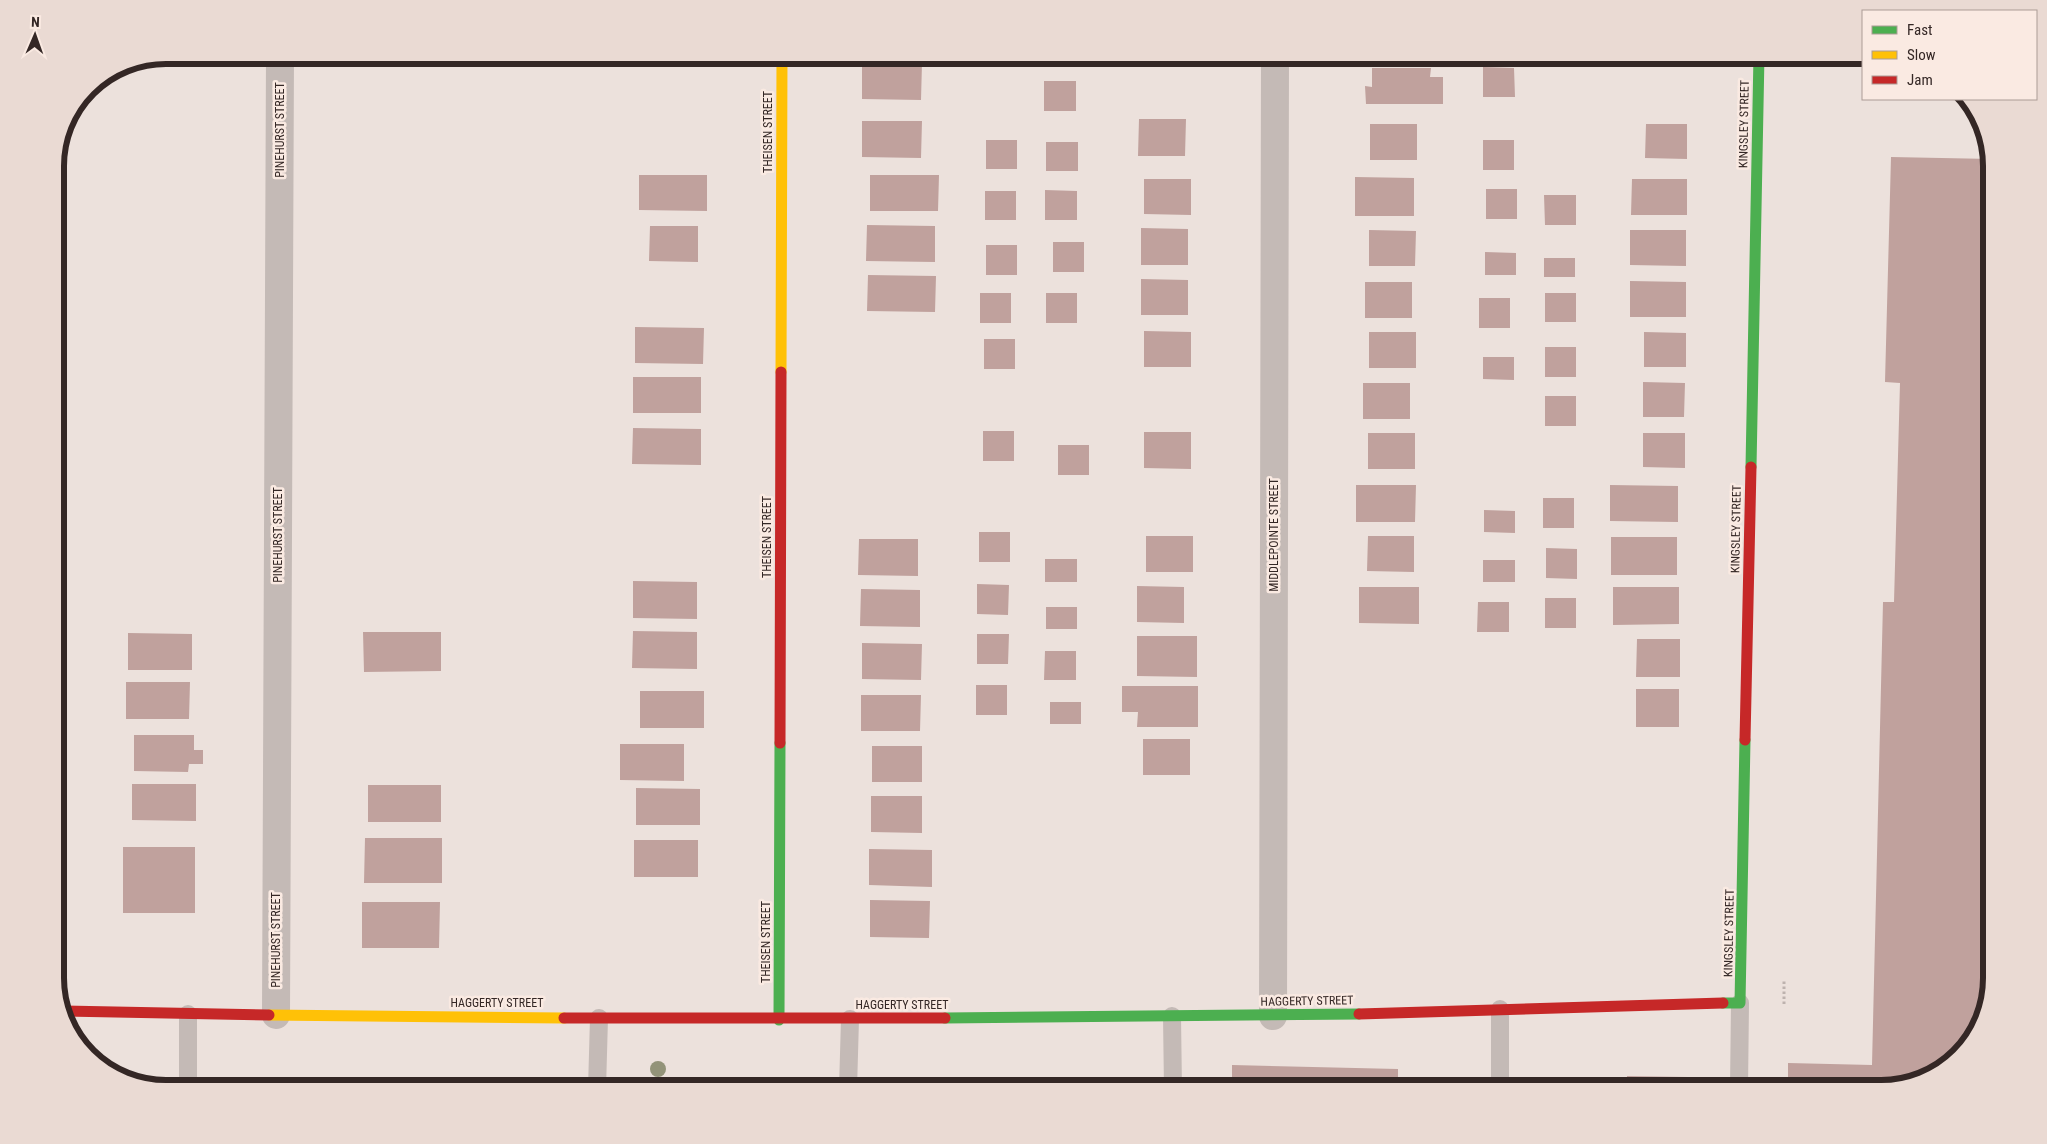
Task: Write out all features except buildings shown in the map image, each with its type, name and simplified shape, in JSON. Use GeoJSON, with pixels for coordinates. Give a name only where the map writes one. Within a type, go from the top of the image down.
{"type":"FeatureCollection","features":[{"type":"Feature","properties":{"kind":"street","name":"PINEHURST STREET"},"geometry":{"type":"LineString","coordinates":[[276,1015],[280,64]]}},
{"type":"Feature","properties":{"kind":"street","name":"THEISEN STREET"},"geometry":{"type":"LineString","coordinates":[[779,1020],[782,64]]}},
{"type":"Feature","properties":{"kind":"street","name":"MIDDLEPOINTE STREET"},"geometry":{"type":"LineString","coordinates":[[1273,1016],[1275,64]]}},
{"type":"Feature","properties":{"kind":"street","name":"KINGSLEY STREET"},"geometry":{"type":"LineString","coordinates":[[1740,1003],[1759,64]]}},
{"type":"Feature","properties":{"kind":"street","name":"HAGGERTY STREET"},"geometry":{"type":"LineString","coordinates":[[69,1011],[779,1020],[1273,1016],[1740,1003]]}},
{"type":"Feature","properties":{"kind":"lane"},"geometry":{"type":"LineString","coordinates":[[1739,1080],[1740,1003]]}},
{"type":"Feature","properties":{"kind":"lane"},"geometry":{"type":"LineString","coordinates":[[1500,1009],[1500,1080]]}},
{"type":"Feature","properties":{"kind":"lane"},"geometry":{"type":"LineString","coordinates":[[188,1014],[188,1080]]}},
{"type":"Feature","properties":{"kind":"lane"},"geometry":{"type":"LineString","coordinates":[[1172,1016],[1173,1080]]}},
{"type":"Feature","properties":{"kind":"lane"},"geometry":{"type":"LineString","coordinates":[[597,1080],[599,1018]]}},
{"type":"Feature","properties":{"kind":"lane"},"geometry":{"type":"LineString","coordinates":[[848,1080],[850,1019]]}},
{"type":"Feature","properties":{"kind":"path"},"geometry":{"type":"LineString","coordinates":[[1784,981],[1784,1004]]}},
{"type":"Feature","properties":{"kind":"traffic: fast"},"geometry":{"type":"LineString","coordinates":[[1751,467],[1759,64]]}},
{"type":"Feature","properties":{"kind":"traffic: fast"},"geometry":{"type":"LineString","coordinates":[[1723,1003],[1740,1003],[1745,740]]}},
{"type":"Feature","properties":{"kind":"traffic: fast"},"geometry":{"type":"LineString","coordinates":[[779,1020],[780,743]]}},
{"type":"Feature","properties":{"kind":"traffic: fast"},"geometry":{"type":"LineString","coordinates":[[945,1018],[1359,1014]]}},
{"type":"Feature","properties":{"kind":"traffic: slow"},"geometry":{"type":"LineString","coordinates":[[781,372],[782,64]]}},
{"type":"Feature","properties":{"kind":"traffic: slow"},"geometry":{"type":"LineString","coordinates":[[269,1015],[564,1018]]}},
{"type":"Feature","properties":{"kind":"traffic: jam"},"geometry":{"type":"LineString","coordinates":[[780,743],[781,372]]}},
{"type":"Feature","properties":{"kind":"traffic: jam"},"geometry":{"type":"LineString","coordinates":[[1745,740],[1751,467]]}},
{"type":"Feature","properties":{"kind":"traffic: jam"},"geometry":{"type":"LineString","coordinates":[[1359,1014],[1723,1003]]}},
{"type":"Feature","properties":{"kind":"traffic: jam"},"geometry":{"type":"LineString","coordinates":[[69,1011],[269,1015]]}},
{"type":"Feature","properties":{"kind":"traffic: jam"},"geometry":{"type":"LineString","coordinates":[[564,1018],[945,1018]]}}]}
